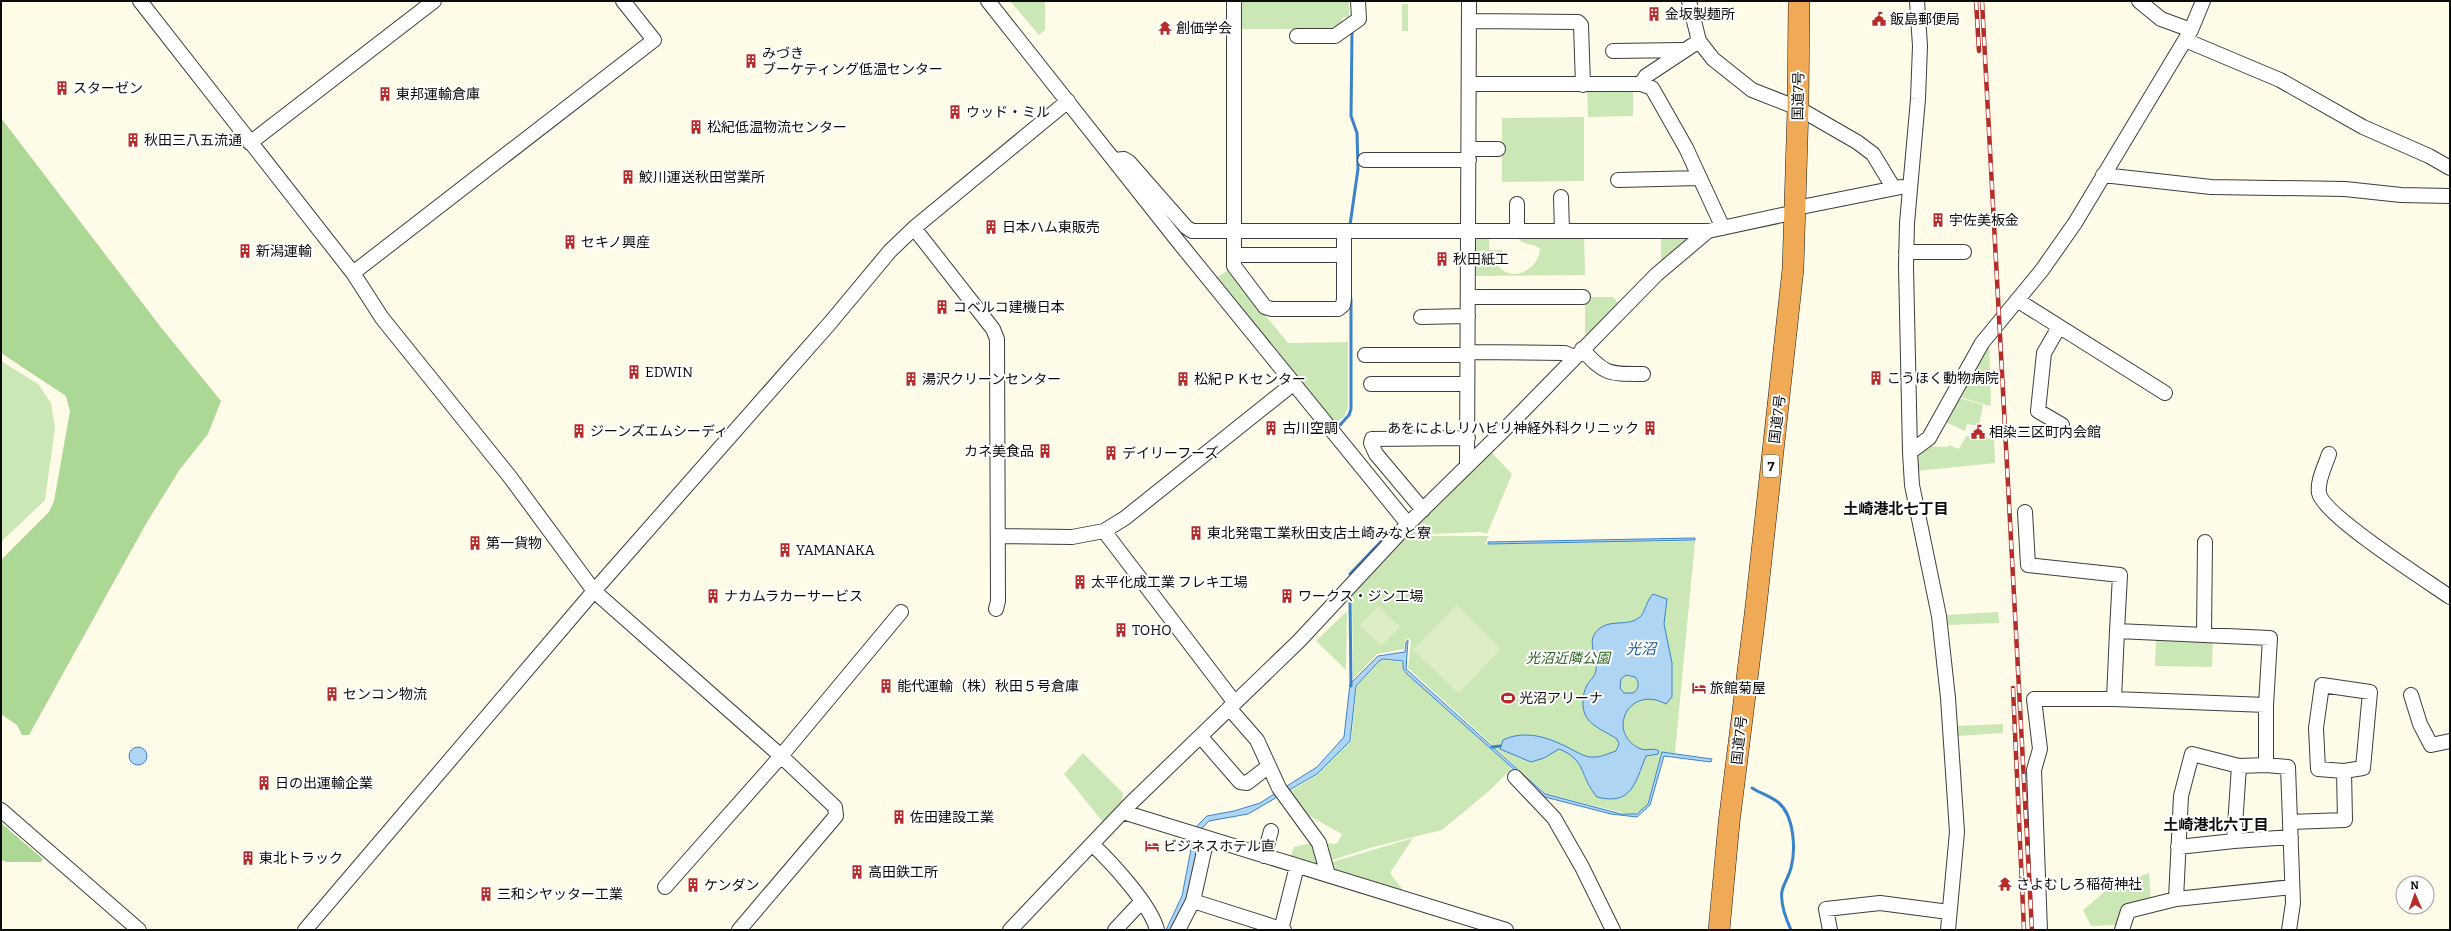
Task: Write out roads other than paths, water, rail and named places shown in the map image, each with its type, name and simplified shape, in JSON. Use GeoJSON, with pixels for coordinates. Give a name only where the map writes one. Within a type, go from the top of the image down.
{"type":"FeatureCollection","features":[{"type":"Feature","properties":{"kind":"highway","name":"国道7号"},"geometry":{"type":"LineString","coordinates":[[1719,930],[1740,730],[1784,360],[1796,210],[1799,1]]}},
{"type":"Feature","properties":{"kind":"street"},"geometry":{"type":"LineString","coordinates":[[140,1],[250,144],[353,273],[382,318],[510,476],[594,591],[782,756],[835,807],[836,816],[739,930]]}},
{"type":"Feature","properties":{"kind":"street"},"geometry":{"type":"LineString","coordinates":[[250,144],[434,1]]}},
{"type":"Feature","properties":{"kind":"street"},"geometry":{"type":"LineString","coordinates":[[353,273],[654,40],[623,1]]}},
{"type":"Feature","properties":{"kind":"street"},"geometry":{"type":"LineString","coordinates":[[988,1],[1114,160],[1408,524]]}},
{"type":"Feature","properties":{"kind":"street"},"geometry":{"type":"LineString","coordinates":[[1001,1],[1001,18]]}},
{"type":"Feature","properties":{"kind":"street"},"geometry":{"type":"LineString","coordinates":[[1234,1],[1234,266],[1266,307],[1272,310],[1338,309],[1343,305],[1344,299],[1344,231]]}},
{"type":"Feature","properties":{"kind":"street"},"geometry":{"type":"LineString","coordinates":[[1296,36],[1335,36],[1359,25],[1358,1]]}},
{"type":"Feature","properties":{"kind":"street"},"geometry":{"type":"LineString","coordinates":[[1467,466],[1470,84],[1469,1]]}},
{"type":"Feature","properties":{"kind":"street"},"geometry":{"type":"LineString","coordinates":[[1689,1],[1699,41],[1713,59],[1752,90],[1798,108],[1873,154],[1893,187]]}},
{"type":"Feature","properties":{"kind":"street"},"geometry":{"type":"LineString","coordinates":[[1917,1],[1920,46],[1906,252],[1910,452],[1912,485],[1939,616],[1948,698],[1958,832],[1948,930]]}},
{"type":"Feature","properties":{"kind":"street"},"geometry":{"type":"LineString","coordinates":[[2139,1],[2160,19],[2188,35],[2280,80],[2363,127],[2430,156],[2450,168]]}},
{"type":"Feature","properties":{"kind":"street"},"geometry":{"type":"LineString","coordinates":[[1910,452],[1929,438],[1982,342],[2042,270],[2075,223],[2188,35],[2203,1]]}},
{"type":"Feature","properties":{"kind":"street"},"geometry":{"type":"LineString","coordinates":[[1469,21],[1578,22],[1581,25],[1582,85]]}},
{"type":"Feature","properties":{"kind":"street"},"geometry":{"type":"LineString","coordinates":[[1641,84],[1646,76],[1682,50],[1699,41]]}},
{"type":"Feature","properties":{"kind":"street"},"geometry":{"type":"LineString","coordinates":[[1613,51],[1682,50]]}},
{"type":"Feature","properties":{"kind":"street"},"geometry":{"type":"LineString","coordinates":[[1470,84],[1641,84],[1652,88],[1686,148],[1723,228]]}},
{"type":"Feature","properties":{"kind":"street"},"geometry":{"type":"LineString","coordinates":[[305,930],[594,591],[890,251],[914,228],[1068,101]]}},
{"type":"Feature","properties":{"kind":"street"},"geometry":{"type":"LineString","coordinates":[[1365,160],[1469,155],[1498,149]]}},
{"type":"Feature","properties":{"kind":"street"},"geometry":{"type":"LineString","coordinates":[[1114,160],[1124,159],[1129,162],[1186,227],[1192,231],[1708,231],[1893,187],[1910,187]]}},
{"type":"Feature","properties":{"kind":"street"},"geometry":{"type":"LineString","coordinates":[[2103,176],[2211,186],[2346,189],[2401,195],[2450,196]]}},
{"type":"Feature","properties":{"kind":"street"},"geometry":{"type":"LineString","coordinates":[[1618,180],[1700,178]]}},
{"type":"Feature","properties":{"kind":"street"},"geometry":{"type":"LineString","coordinates":[[1561,197],[1562,231]]}},
{"type":"Feature","properties":{"kind":"street"},"geometry":{"type":"LineString","coordinates":[[1517,204],[1517,231]]}},
{"type":"Feature","properties":{"kind":"street"},"geometry":{"type":"LineString","coordinates":[[914,228],[993,329],[997,339],[998,602],[996,609]]}},
{"type":"Feature","properties":{"kind":"street"},"geometry":{"type":"LineString","coordinates":[[1010,930],[1123,812],[1299,642],[1408,524],[1656,274],[1708,231]]}},
{"type":"Feature","properties":{"kind":"street"},"geometry":{"type":"LineString","coordinates":[[1906,252],[1964,252]]}},
{"type":"Feature","properties":{"kind":"street"},"geometry":{"type":"LineString","coordinates":[[1234,255],[1344,255]]}},
{"type":"Feature","properties":{"kind":"street"},"geometry":{"type":"LineString","coordinates":[[1468,297],[1583,297]]}},
{"type":"Feature","properties":{"kind":"street"},"geometry":{"type":"LineString","coordinates":[[2017,300],[2165,393]]}},
{"type":"Feature","properties":{"kind":"street"},"geometry":{"type":"LineString","coordinates":[[1421,317],[1468,316]]}},
{"type":"Feature","properties":{"kind":"street"},"geometry":{"type":"LineString","coordinates":[[2059,327],[2044,353],[2038,411],[2062,425]]}},
{"type":"Feature","properties":{"kind":"street"},"geometry":{"type":"LineString","coordinates":[[1365,355],[1578,353],[1603,370],[1621,374],[1643,374]]}},
{"type":"Feature","properties":{"kind":"street"},"geometry":{"type":"LineString","coordinates":[[998,536],[1072,537],[1104,531],[1125,518],[1294,383]]}},
{"type":"Feature","properties":{"kind":"street"},"geometry":{"type":"LineString","coordinates":[[1371,384],[1468,384]]}},
{"type":"Feature","properties":{"kind":"street"},"geometry":{"type":"LineString","coordinates":[[1422,510],[1376,454],[1371,443],[1372,438],[1468,438]]}},
{"type":"Feature","properties":{"kind":"street"},"geometry":{"type":"LineString","coordinates":[[2329,454],[2318,484],[2321,499],[2351,528],[2450,597]]}},
{"type":"Feature","properties":{"kind":"street"},"geometry":{"type":"LineString","coordinates":[[2025,512],[2028,565],[2120,575],[2114,699]]}},
{"type":"Feature","properties":{"kind":"street"},"geometry":{"type":"LineString","coordinates":[[1104,531],[1257,740],[1282,792],[1319,844],[1328,875]]}},
{"type":"Feature","properties":{"kind":"street"},"geometry":{"type":"LineString","coordinates":[[2204,635],[2205,542]]}},
{"type":"Feature","properties":{"kind":"street"},"geometry":{"type":"LineString","coordinates":[[665,887],[782,756],[901,612]]}},
{"type":"Feature","properties":{"kind":"street"},"geometry":{"type":"LineString","coordinates":[[2117,631],[2270,638],[2266,705],[2266,765]]}},
{"type":"Feature","properties":{"kind":"street"},"geometry":{"type":"LineString","coordinates":[[2322,685],[2370,692],[2363,768],[2344,771],[2318,769],[2316,728],[2322,685]]}},
{"type":"Feature","properties":{"kind":"street"},"geometry":{"type":"LineString","coordinates":[[2411,695],[2420,724],[2431,745],[2450,741]]}},
{"type":"Feature","properties":{"kind":"street"},"geometry":{"type":"LineString","coordinates":[[2040,930],[2034,770],[2040,749],[2034,699],[2114,699],[2266,705]]}},
{"type":"Feature","properties":{"kind":"street"},"geometry":{"type":"LineString","coordinates":[[1200,737],[1240,782],[1247,783],[1265,769]]}},
{"type":"Feature","properties":{"kind":"street"},"geometry":{"type":"LineString","coordinates":[[2176,899],[2181,796],[2192,754],[2239,766],[2266,765],[2288,767],[2293,903],[2289,930]]}},
{"type":"Feature","properties":{"kind":"street"},"geometry":{"type":"LineString","coordinates":[[2234,841],[2239,766]]}},
{"type":"Feature","properties":{"kind":"street"},"geometry":{"type":"LineString","coordinates":[[2290,822],[2345,820],[2344,771]]}},
{"type":"Feature","properties":{"kind":"street"},"geometry":{"type":"LineString","coordinates":[[1515,777],[1554,818],[1582,867],[1613,930]]}},
{"type":"Feature","properties":{"kind":"street"},"geometry":{"type":"LineString","coordinates":[[1,810],[139,930]]}},
{"type":"Feature","properties":{"kind":"street"},"geometry":{"type":"LineString","coordinates":[[1123,812],[1506,930]]}},
{"type":"Feature","properties":{"kind":"street"},"geometry":{"type":"LineString","coordinates":[[1264,856],[1271,831]]}},
{"type":"Feature","properties":{"kind":"street"},"geometry":{"type":"LineString","coordinates":[[1178,930],[1193,901],[1201,835]]}},
{"type":"Feature","properties":{"kind":"street"},"geometry":{"type":"LineString","coordinates":[[2178,847],[2291,837]]}},
{"type":"Feature","properties":{"kind":"street"},"geometry":{"type":"LineString","coordinates":[[1092,844],[1113,864],[1141,902],[1157,930]]}},
{"type":"Feature","properties":{"kind":"street"},"geometry":{"type":"LineString","coordinates":[[1193,901],[1282,930],[1297,866]]}},
{"type":"Feature","properties":{"kind":"street"},"geometry":{"type":"LineString","coordinates":[[2122,930],[2128,911],[2176,899],[2292,886]]}},
{"type":"Feature","properties":{"kind":"street"},"geometry":{"type":"LineString","coordinates":[[1115,930],[1141,902]]}},
{"type":"Feature","properties":{"kind":"street"},"geometry":{"type":"LineString","coordinates":[[1830,930],[1826,909],[1880,903],[1950,912]]}},
{"type":"Feature","properties":{"kind":"water"},"geometry":{"type":"Polygon","coordinates":[[[1695,538],[1695,540],[1488,544],[1488,542],[1695,538]]]}},
{"type":"Feature","properties":{"kind":"water","name":"光沼"},"geometry":{"type":"Polygon","coordinates":[[[1653,594],[1667,599],[1664,624],[1672,663],[1672,697],[1666,704],[1653,699],[1642,700],[1632,705],[1626,712],[1623,722],[1624,732],[1629,741],[1641,749],[1654,749],[1659,751],[1658,754],[1646,756],[1639,775],[1630,790],[1625,795],[1618,798],[1609,799],[1597,797],[1587,782],[1579,763],[1568,753],[1559,749],[1544,758],[1531,762],[1500,749],[1503,740],[1520,735],[1529,735],[1555,741],[1589,757],[1600,756],[1616,751],[1619,744],[1617,739],[1593,724],[1587,718],[1584,711],[1584,693],[1587,685],[1594,677],[1596,670],[1592,643],[1593,638],[1595,633],[1605,625],[1631,622],[1640,617],[1653,594]],[[1626,675],[1621,679],[1620,688],[1624,693],[1633,693],[1637,690],[1638,684],[1635,677],[1626,675]]]}},
{"type":"Feature","properties":{"kind":"water"},"geometry":{"type":"Polygon","coordinates":[[[1408,640],[1406,669],[1545,794],[1621,814],[1637,814],[1648,804],[1662,752],[1712,759],[1711,762],[1664,756],[1650,805],[1637,817],[1611,814],[1545,797],[1407,674],[1403,669],[1403,661],[1383,659],[1379,661],[1356,686],[1350,741],[1317,774],[1248,814],[1209,821],[1203,827],[1198,841],[1190,893],[1172,930],[1166,930],[1182,896],[1195,828],[1207,816],[1234,811],[1260,803],[1317,767],[1344,737],[1350,684],[1378,656],[1405,652],[1406,642],[1408,640]]]}},
{"type":"Feature","properties":{"kind":"water"},"geometry":{"type":"Polygon","coordinates":[[[138,747],[144,750],[147,756],[144,762],[138,765],[132,762],[129,756],[132,750],[138,747]]]}},
{"type":"Feature","properties":{"kind":"waterway"},"geometry":{"type":"LineString","coordinates":[[1350,225],[1358,169],[1357,133],[1351,116],[1352,33]]}},
{"type":"Feature","properties":{"kind":"waterway"},"geometry":{"type":"LineString","coordinates":[[1340,425],[1349,415],[1351,409],[1351,299]]}},
{"type":"Feature","properties":{"kind":"waterway"},"geometry":{"type":"LineString","coordinates":[[1350,574],[1393,529]]}},
{"type":"Feature","properties":{"kind":"waterway"},"geometry":{"type":"LineString","coordinates":[[1350,598],[1351,686]]}},
{"type":"Feature","properties":{"kind":"waterway"},"geometry":{"type":"LineString","coordinates":[[1492,747],[1500,746]]}},
{"type":"Feature","properties":{"kind":"waterway"},"geometry":{"type":"LineString","coordinates":[[1752,788],[1779,803],[1784,809],[1791,824],[1793,860],[1782,891],[1784,911],[1791,930]]}},
{"type":"Feature","properties":{"kind":"railway"},"geometry":{"type":"LineString","coordinates":[[1976,1],[1979,51]]}},
{"type":"Feature","properties":{"kind":"railway"},"geometry":{"type":"LineString","coordinates":[[1982,1],[2032,930]]}},
{"type":"Feature","properties":{"kind":"railway"},"geometry":{"type":"LineString","coordinates":[[2013,688],[2024,930]]}},
{"type":"Feature","properties":{"kind":"place","name":"金坂製麺所"},"geometry":{"type":"Point","coordinates":[1654,14]}},
{"type":"Feature","properties":{"kind":"place","name":"飯島郵便局"},"geometry":{"type":"Point","coordinates":[1879,19]}},
{"type":"Feature","properties":{"kind":"place","name":"創価学会"},"geometry":{"type":"Point","coordinates":[1165,28]}},
{"type":"Feature","properties":{"kind":"place","name":"みづき ブーケティング低温センター"},"geometry":{"type":"Point","coordinates":[751,61]}},
{"type":"Feature","properties":{"kind":"place","name":"スターゼン"},"geometry":{"type":"Point","coordinates":[62,88]}},
{"type":"Feature","properties":{"kind":"place","name":"東邦運輸倉庫"},"geometry":{"type":"Point","coordinates":[385,94]}},
{"type":"Feature","properties":{"kind":"place","name":"ウッド・ミル"},"geometry":{"type":"Point","coordinates":[955,112]}},
{"type":"Feature","properties":{"kind":"place","name":"松紀低温物流センター"},"geometry":{"type":"Point","coordinates":[696,127]}},
{"type":"Feature","properties":{"kind":"place","name":"秋田三八五流通"},"geometry":{"type":"Point","coordinates":[133,140]}},
{"type":"Feature","properties":{"kind":"place","name":"鮫川運送秋田営業所"},"geometry":{"type":"Point","coordinates":[628,177]}},
{"type":"Feature","properties":{"kind":"place","name":"宇佐美板金"},"geometry":{"type":"Point","coordinates":[1938,220]}},
{"type":"Feature","properties":{"kind":"place","name":"日本ハム東販売"},"geometry":{"type":"Point","coordinates":[991,227]}},
{"type":"Feature","properties":{"kind":"place","name":"セキノ興産"},"geometry":{"type":"Point","coordinates":[570,242]}},
{"type":"Feature","properties":{"kind":"place","name":"新潟運輸"},"geometry":{"type":"Point","coordinates":[245,251]}},
{"type":"Feature","properties":{"kind":"place","name":"秋田紙工"},"geometry":{"type":"Point","coordinates":[1442,259]}},
{"type":"Feature","properties":{"kind":"place","name":"コベルコ建機日本"},"geometry":{"type":"Point","coordinates":[942,307]}},
{"type":"Feature","properties":{"kind":"place","name":"EDWIN"},"geometry":{"type":"Point","coordinates":[634,372]}},
{"type":"Feature","properties":{"kind":"place","name":"こうほく動物病院"},"geometry":{"type":"Point","coordinates":[1876,378]}},
{"type":"Feature","properties":{"kind":"place","name":"湯沢クリーンセンター"},"geometry":{"type":"Point","coordinates":[911,379]}},
{"type":"Feature","properties":{"kind":"place","name":"松紀ＰＫセンター"},"geometry":{"type":"Point","coordinates":[1183,379]}},
{"type":"Feature","properties":{"kind":"place","name":"古川空調"},"geometry":{"type":"Point","coordinates":[1271,428]}},
{"type":"Feature","properties":{"kind":"place","name":"あをによしリハビリ神経外科クリニック"},"geometry":{"type":"Point","coordinates":[1650,428]}},
{"type":"Feature","properties":{"kind":"place","name":"ジーンズエムシーディ"},"geometry":{"type":"Point","coordinates":[579,431]}},
{"type":"Feature","properties":{"kind":"place","name":"相染三区町内会館"},"geometry":{"type":"Point","coordinates":[1978,432]}},
{"type":"Feature","properties":{"kind":"place","name":"カネ美食品"},"geometry":{"type":"Point","coordinates":[1045,451]}},
{"type":"Feature","properties":{"kind":"place","name":"デイリーフーズ"},"geometry":{"type":"Point","coordinates":[1111,453]}},
{"type":"Feature","properties":{"kind":"place","name":"東北発電工業秋田支店土崎みなと寮"},"geometry":{"type":"Point","coordinates":[1196,533]}},
{"type":"Feature","properties":{"kind":"place","name":"第一貨物"},"geometry":{"type":"Point","coordinates":[475,543]}},
{"type":"Feature","properties":{"kind":"place","name":"YAMANAKA"},"geometry":{"type":"Point","coordinates":[785,550]}},
{"type":"Feature","properties":{"kind":"place","name":"太平化成工業 フレキ工場"},"geometry":{"type":"Point","coordinates":[1080,582]}},
{"type":"Feature","properties":{"kind":"place","name":"ナカムラカーサービス"},"geometry":{"type":"Point","coordinates":[713,596]}},
{"type":"Feature","properties":{"kind":"place","name":"ワークス・ジン工場"},"geometry":{"type":"Point","coordinates":[1287,596]}},
{"type":"Feature","properties":{"kind":"place","name":"TOHO"},"geometry":{"type":"Point","coordinates":[1121,630]}},
{"type":"Feature","properties":{"kind":"place","name":"能代運輸（株）秋田５号倉庫"},"geometry":{"type":"Point","coordinates":[886,686]}},
{"type":"Feature","properties":{"kind":"place","name":"旅館菊屋"},"geometry":{"type":"Point","coordinates":[1699,688]}},
{"type":"Feature","properties":{"kind":"place","name":"センコン物流"},"geometry":{"type":"Point","coordinates":[332,694]}},
{"type":"Feature","properties":{"kind":"place","name":"光沼アリーナ"},"geometry":{"type":"Point","coordinates":[1508,698]}},
{"type":"Feature","properties":{"kind":"place","name":"日の出運輸企業"},"geometry":{"type":"Point","coordinates":[264,783]}},
{"type":"Feature","properties":{"kind":"place","name":"佐田建設工業"},"geometry":{"type":"Point","coordinates":[899,817]}},
{"type":"Feature","properties":{"kind":"place","name":"ビジネスホテル直"},"geometry":{"type":"Point","coordinates":[1152,846]}},
{"type":"Feature","properties":{"kind":"place","name":"東北トラック"},"geometry":{"type":"Point","coordinates":[248,858]}},
{"type":"Feature","properties":{"kind":"place","name":"高田鉄工所"},"geometry":{"type":"Point","coordinates":[857,872]}},
{"type":"Feature","properties":{"kind":"place","name":"さよむしろ稲荷神社"},"geometry":{"type":"Point","coordinates":[2005,884]}},
{"type":"Feature","properties":{"kind":"place","name":"ケンダン"},"geometry":{"type":"Point","coordinates":[693,885]}},
{"type":"Feature","properties":{"kind":"place","name":"三和シヤッター工業"},"geometry":{"type":"Point","coordinates":[486,894]}},
{"type":"Feature","properties":{"kind":"district","name":"土崎港北七丁目"},"geometry":{"type":"Point","coordinates":[1896,509]}},
{"type":"Feature","properties":{"kind":"district","name":"土崎港北六丁目"},"geometry":{"type":"Point","coordinates":[2216,825]}},
{"type":"Feature","properties":{"kind":"park label","name":"光沼近隣公園"},"geometry":{"type":"Point","coordinates":[1568,658]}}]}
